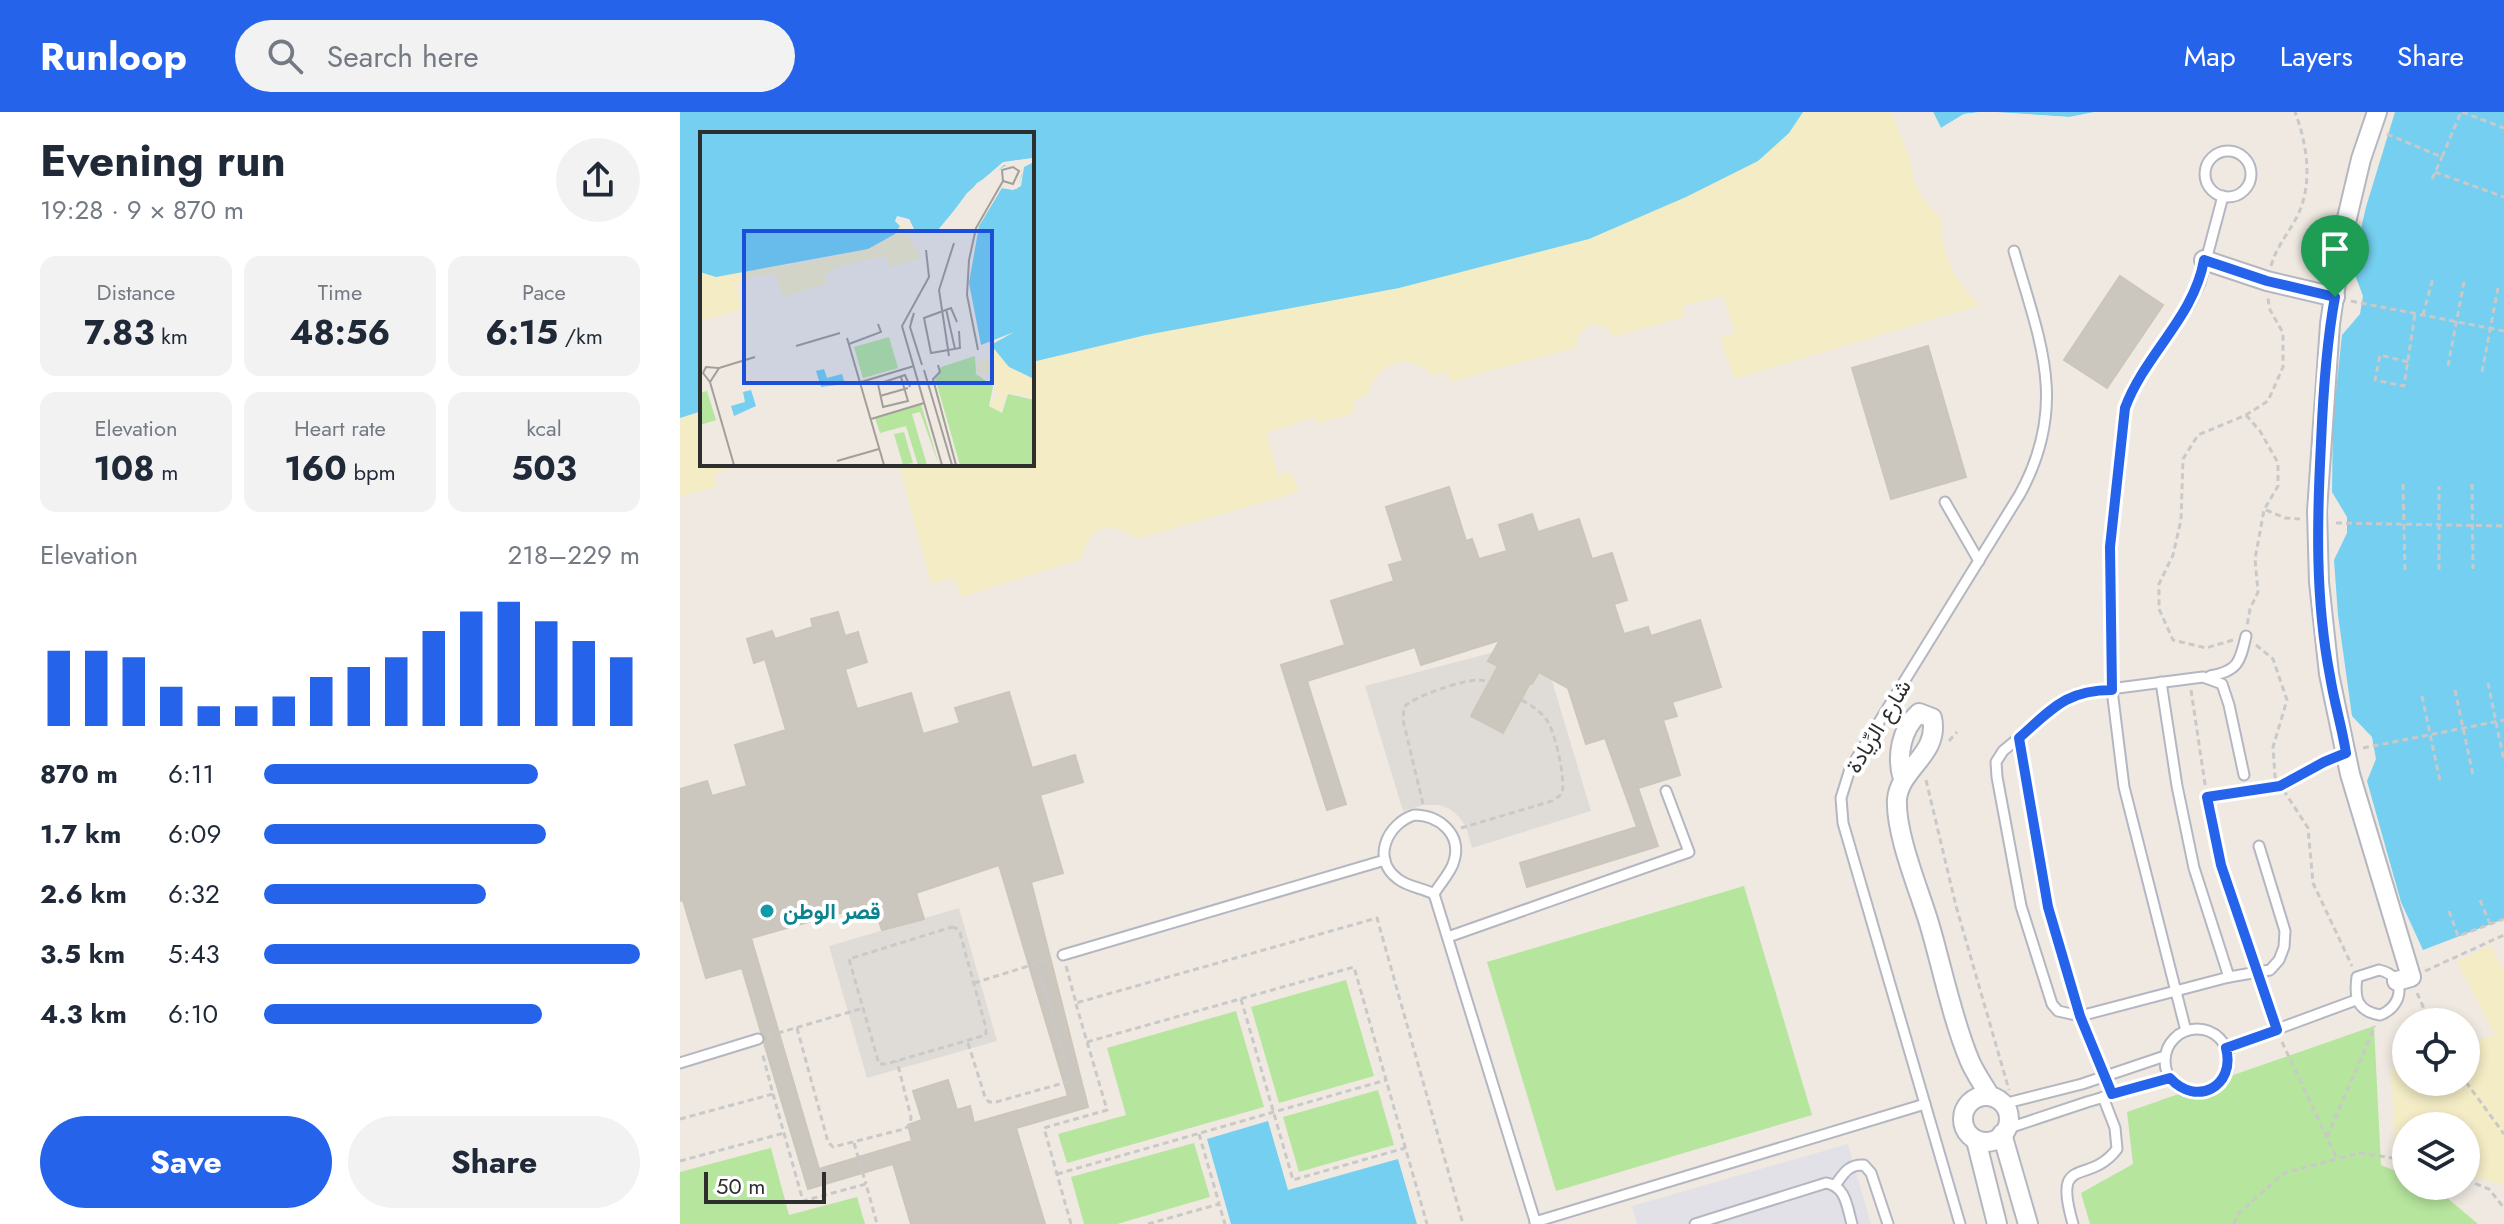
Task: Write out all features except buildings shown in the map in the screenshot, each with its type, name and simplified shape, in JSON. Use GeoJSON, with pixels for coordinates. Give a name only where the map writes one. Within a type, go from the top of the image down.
{"type":"FeatureCollection","features":[{"type":"Feature","properties":{"kind":"street"},"geometry":{"type":"LineString","coordinates":[[2377,112],[2361,159],[2343,235],[2330,324],[2322,419],[2319,582],[2329,674],[2350,774],[2404,979]]}},
{"type":"Feature","properties":{"kind":"street"},"geometry":{"type":"LineString","coordinates":[[2204,260],[2267,281],[2335,297]]}},
{"type":"Feature","properties":{"kind":"street"},"geometry":{"type":"LineString","coordinates":[[1903,779],[1897,798],[1906,850],[1969,1060],[1970,1102],[1963,1115],[1963,1123],[1976,1140],[1990,1141],[2004,1132]]}},
{"type":"Feature","properties":{"kind":"street"},"geometry":{"type":"LineString","coordinates":[[1969,1060],[2002,1101],[2008,1116],[2004,1132],[2028,1224]]}},
{"type":"Feature","properties":{"kind":"street"},"geometry":{"type":"LineString","coordinates":[[1970,1102],[1983,1096],[2002,1101]]}},
{"type":"Feature","properties":{"kind":"street"},"geometry":{"type":"LineString","coordinates":[[1976,1140],[1997,1224]]}},
{"type":"Feature","properties":{"kind":"lane"},"geometry":{"type":"LineString","coordinates":[[2228,151],[2245,158],[2250,179],[2242,192],[2223,196],[2207,184],[2205,169],[2213,156],[2228,151]]}},
{"type":"Feature","properties":{"kind":"lane"},"geometry":{"type":"LineString","coordinates":[[2186,1031],[2124,787],[2112,690],[2110,547],[2125,408],[2144,368],[2189,306],[2200,283],[2223,196]]}},
{"type":"Feature","properties":{"kind":"lane","name":"شارع الرِّيادة"},"geometry":{"type":"LineString","coordinates":[[1960,1224],[1843,823],[1841,798],[1850,769],[2028,478],[2041,445],[2047,410],[2044,358],[2014,251]]}},
{"type":"Feature","properties":{"kind":"lane"},"geometry":{"type":"LineString","coordinates":[[1945,502],[1979,561]]}},
{"type":"Feature","properties":{"kind":"lane"},"geometry":{"type":"LineString","coordinates":[[2246,636],[2240,660],[2229,673],[2112,690],[2092,690],[2064,700],[2003,751],[1996,762],[2021,906],[2052,1004],[2058,1011],[2080,1016],[2229,977],[2270,970],[2279,960],[2285,931],[2259,846]]}},
{"type":"Feature","properties":{"kind":"lane"},"geometry":{"type":"LineString","coordinates":[[2203,677],[2222,684],[2244,775]]}},
{"type":"Feature","properties":{"kind":"lane"},"geometry":{"type":"LineString","coordinates":[[2161,682],[2194,868],[2229,977]]}},
{"type":"Feature","properties":{"kind":"lane"},"geometry":{"type":"LineString","coordinates":[[1448,937],[1689,852],[1666,791]]}},
{"type":"Feature","properties":{"kind":"lane"},"geometry":{"type":"LineString","coordinates":[[1434,894],[1455,860],[1456,848],[1450,831],[1437,819],[1414,815],[1395,825],[1385,841],[1385,860],[1398,879],[1434,894],[1536,1223],[1925,1104]]}},
{"type":"Feature","properties":{"kind":"lane"},"geometry":{"type":"LineString","coordinates":[[1063,955],[1385,860]]}},
{"type":"Feature","properties":{"kind":"lane"},"geometry":{"type":"LineString","coordinates":[[2379,970],[2404,979],[2393,1009],[2380,1015],[2365,1011],[2356,1000],[2357,977],[2379,970]]}},
{"type":"Feature","properties":{"kind":"lane"},"geometry":{"type":"LineString","coordinates":[[2226,1048],[2356,1000]]}},
{"type":"Feature","properties":{"kind":"lane"},"geometry":{"type":"LineString","coordinates":[[2196,1029],[2214,1034],[2226,1048],[2228,1069],[2216,1086],[2197,1093],[2186,1091],[2170,1078],[2165,1056],[2172,1041],[2186,1031],[2196,1029]]}},
{"type":"Feature","properties":{"kind":"lane"},"geometry":{"type":"LineString","coordinates":[[680,1063],[758,1039]]}},
{"type":"Feature","properties":{"kind":"lane"},"geometry":{"type":"LineString","coordinates":[[2002,1101],[2105,1077],[2165,1056]]}},
{"type":"Feature","properties":{"kind":"lane"},"geometry":{"type":"LineString","coordinates":[[2004,1132],[2103,1097],[2170,1078]]}},
{"type":"Feature","properties":{"kind":"lane"},"geometry":{"type":"LineString","coordinates":[[2073,1224],[2065,1196],[2067,1182],[2075,1173],[2108,1161],[2117,1149],[2115,1128],[2103,1097]]}},
{"type":"Feature","properties":{"kind":"lane"},"geometry":{"type":"LineString","coordinates":[[1836,1184],[1846,1170],[1864,1165],[1871,1173],[1888,1224]]}},
{"type":"Feature","properties":{"kind":"lane"},"geometry":{"type":"LineString","coordinates":[[1695,1224],[1826,1183],[1836,1184],[1843,1192],[1852,1224]]}},
{"type":"Feature","properties":{"kind":"path"},"geometry":{"type":"LineString","coordinates":[[2432,179],[2461,112],[2504,128]]}},
{"type":"Feature","properties":{"kind":"path"},"geometry":{"type":"LineString","coordinates":[[2387,134],[2442,157]]}},
{"type":"Feature","properties":{"kind":"path"},"geometry":{"type":"LineString","coordinates":[[2435,172],[2504,197]]}},
{"type":"Feature","properties":{"kind":"path"},"geometry":{"type":"LineString","coordinates":[[2423,315],[2433,278]]}},
{"type":"Feature","properties":{"kind":"path"},"geometry":{"type":"LineString","coordinates":[[2448,366],[2464,282]]}},
{"type":"Feature","properties":{"kind":"path"},"geometry":{"type":"LineString","coordinates":[[2482,372],[2498,288]]}},
{"type":"Feature","properties":{"kind":"path"},"geometry":{"type":"LineString","coordinates":[[2362,304],[2504,331]]}},
{"type":"Feature","properties":{"kind":"path"},"geometry":{"type":"LineString","coordinates":[[2408,362],[2380,355],[2375,380],[2404,386],[2408,362],[2415,313]]}},
{"type":"Feature","properties":{"kind":"path"},"geometry":{"type":"LineString","coordinates":[[2246,415],[2260,431],[2278,463],[2278,486],[2264,510],[2255,559],[2258,592],[2250,609],[2246,636],[2206,648],[2173,640],[2159,609],[2159,584],[2173,555],[2181,520],[2183,459],[2198,435],[2246,415]]}},
{"type":"Feature","properties":{"kind":"path"},"geometry":{"type":"LineString","coordinates":[[2403,484],[2405,570]]}},
{"type":"Feature","properties":{"kind":"path"},"geometry":{"type":"LineString","coordinates":[[2472,484],[2473,569]]}},
{"type":"Feature","properties":{"kind":"path"},"geometry":{"type":"LineString","coordinates":[[2439,486],[2439,570]]}},
{"type":"Feature","properties":{"kind":"path"},"geometry":{"type":"LineString","coordinates":[[2347,524],[2504,526]]}},
{"type":"Feature","properties":{"kind":"path"},"geometry":{"type":"LineString","coordinates":[[2246,636],[2273,659],[2287,700],[2273,747],[2275,777],[2308,828],[2313,883],[2357,977]]}},
{"type":"Feature","properties":{"kind":"path"},"geometry":{"type":"LineString","coordinates":[[2190,679],[2207,797],[2221,865],[2277,1030],[2337,1159]]}},
{"type":"Feature","properties":{"kind":"path"},"geometry":{"type":"LineString","coordinates":[[1426,815],[1403,720],[1404,707],[1415,699],[1466,682],[1483,680],[1498,685]]}},
{"type":"Feature","properties":{"kind":"path"},"geometry":{"type":"LineString","coordinates":[[2488,683],[2504,761]]}},
{"type":"Feature","properties":{"kind":"path"},"geometry":{"type":"LineString","coordinates":[[2455,690],[2473,775]]}},
{"type":"Feature","properties":{"kind":"path"},"geometry":{"type":"LineString","coordinates":[[1450,831],[1552,801],[1562,794],[1564,784],[1547,719],[1515,696]]}},
{"type":"Feature","properties":{"kind":"path"},"geometry":{"type":"LineString","coordinates":[[2422,696],[2440,781]]}},
{"type":"Feature","properties":{"kind":"path"},"geometry":{"type":"LineString","coordinates":[[2207,797],[2280,786],[2324,762],[2373,745],[2504,720]]}},
{"type":"Feature","properties":{"kind":"path"},"geometry":{"type":"LineString","coordinates":[[1948,742],[1957,732]]}},
{"type":"Feature","properties":{"kind":"path"},"geometry":{"type":"LineString","coordinates":[[2019,738],[2048,907],[2080,1016],[2105,1077]]}},
{"type":"Feature","properties":{"kind":"path"},"geometry":{"type":"LineString","coordinates":[[1925,775],[2002,1101]]}},
{"type":"Feature","properties":{"kind":"path"},"geometry":{"type":"LineString","coordinates":[[2480,900],[2490,924]]}},
{"type":"Feature","properties":{"kind":"path"},"geometry":{"type":"LineString","coordinates":[[2449,911],[2458,936],[2504,919]]}},
{"type":"Feature","properties":{"kind":"path"},"geometry":{"type":"LineString","coordinates":[[1076,1003],[1377,918],[1463,1224]]}},
{"type":"Feature","properties":{"kind":"path"},"geometry":{"type":"LineString","coordinates":[[952,927],[960,933],[987,1031],[983,1037],[882,1065],[877,1061],[861,1008],[848,964],[851,956],[952,927]]}},
{"type":"Feature","properties":{"kind":"path"},"geometry":{"type":"LineString","coordinates":[[2422,1008],[2404,979],[2504,935]]}},
{"type":"Feature","properties":{"kind":"path"},"geometry":{"type":"LineString","coordinates":[[974,983],[1063,955],[1107,1110],[1044,1128],[1071,1224]]}},
{"type":"Feature","properties":{"kind":"path"},"geometry":{"type":"LineString","coordinates":[[967,1042],[989,1102],[1067,1082],[1069,1073],[1038,963]]}},
{"type":"Feature","properties":{"kind":"path"},"geometry":{"type":"LineString","coordinates":[[1087,1042],[1354,967],[1427,1224]]}},
{"type":"Feature","properties":{"kind":"path"},"geometry":{"type":"LineString","coordinates":[[1241,999],[1293,1180],[1405,1148]]}},
{"type":"Feature","properties":{"kind":"path"},"geometry":{"type":"LineString","coordinates":[[861,1008],[758,1039],[803,1201],[866,1184]]}},
{"type":"Feature","properties":{"kind":"path"},"geometry":{"type":"LineString","coordinates":[[2327,1137],[2380,1015]]}},
{"type":"Feature","properties":{"kind":"path"},"geometry":{"type":"LineString","coordinates":[[797,1028],[828,1142],[836,1148],[910,1125],[911,1117],[897,1061]]}},
{"type":"Feature","properties":{"kind":"path"},"geometry":{"type":"LineString","coordinates":[[1057,1174],[1386,1080]]}},
{"type":"Feature","properties":{"kind":"path"},"geometry":{"type":"LineString","coordinates":[[680,1119],[773,1094]]}},
{"type":"Feature","properties":{"kind":"path"},"geometry":{"type":"LineString","coordinates":[[2476,1096],[2504,1134]]}},
{"type":"Feature","properties":{"kind":"path"},"geometry":{"type":"LineString","coordinates":[[680,1161],[784,1133]]}},
{"type":"Feature","properties":{"kind":"path"},"geometry":{"type":"LineString","coordinates":[[1199,1134],[1225,1224]]}},
{"type":"Feature","properties":{"kind":"path"},"geometry":{"type":"LineString","coordinates":[[854,1143],[877,1224]]}},
{"type":"Feature","properties":{"kind":"path"},"geometry":{"type":"LineString","coordinates":[[2234,1224],[2239,1213],[2284,1173],[2359,1153],[2392,1158]]}},
{"type":"Feature","properties":{"kind":"path"},"geometry":{"type":"LineString","coordinates":[[2480,1185],[2489,1189],[2504,1208]]}},
{"type":"Feature","properties":{"kind":"path"},"geometry":{"type":"LineString","coordinates":[[1148,1224],[1219,1204]]}},
{"type":"Feature","properties":{"kind":"shaded area"},"geometry":{"type":"Polygon","coordinates":[[[1502,650],[1550,674],[1591,811],[1472,848],[1466,827],[1450,809],[1424,805],[1403,811],[1365,686],[1502,650]]]}},
{"type":"Feature","properties":{"kind":"shaded area"},"geometry":{"type":"Polygon","coordinates":[[[959,908],[997,1041],[867,1078],[829,946],[959,908]]]}},
{"type":"Feature","properties":{"kind":"shaded area"},"geometry":{"type":"Polygon","coordinates":[[[1848,1144],[1871,1224],[1637,1224],[1632,1206],[1848,1144]]]}},
{"type":"Feature","properties":{"kind":"green space"},"geometry":{"type":"Polygon","coordinates":[[[1744,886],[1812,1115],[1556,1191],[1487,962],[1744,886]]]}},
{"type":"Feature","properties":{"kind":"green space"},"geometry":{"type":"Polygon","coordinates":[[[1346,980],[1374,1076],[1279,1103],[1251,1007],[1346,980]]]}},
{"type":"Feature","properties":{"kind":"green space"},"geometry":{"type":"Polygon","coordinates":[[[1236,1011],[1264,1107],[1067,1163],[1058,1134],[1126,1115],[1107,1048],[1236,1011]]]}},
{"type":"Feature","properties":{"kind":"green space"},"geometry":{"type":"Polygon","coordinates":[[[2374,1026],[2381,1165],[2392,1169],[2392,1200],[2450,1200],[2478,1224],[2090,1224],[2081,1193],[2133,1164],[2127,1112],[2374,1026]]]}},
{"type":"Feature","properties":{"kind":"green space"},"geometry":{"type":"Polygon","coordinates":[[[1378,1090],[1394,1145],[1299,1172],[1283,1117],[1378,1090]]]}},
{"type":"Feature","properties":{"kind":"green space"},"geometry":{"type":"Polygon","coordinates":[[[1194,1143],[1210,1197],[1117,1224],[1084,1224],[1071,1177],[1194,1143]]]}},
{"type":"Feature","properties":{"kind":"green space"},"geometry":{"type":"Polygon","coordinates":[[[771,1148],[789,1215],[857,1197],[865,1224],[680,1224],[680,1172],[771,1148]]]}},
{"type":"Feature","properties":{"kind":"sand"},"geometry":{"type":"Polygon","coordinates":[[[1803,112],[1891,112],[1910,159],[1914,181],[1926,203],[1941,218],[1950,266],[1980,305],[1734,379],[1720,338],[1735,333],[1723,296],[1682,306],[1684,317],[1613,337],[1608,328],[1590,324],[1578,335],[1577,347],[1450,382],[1447,372],[1433,375],[1412,363],[1394,364],[1378,375],[1367,395],[1353,400],[1355,412],[1319,424],[1314,417],[1267,433],[1278,475],[1292,472],[1299,492],[1136,539],[1117,529],[1102,530],[1095,533],[1081,559],[962,597],[954,578],[931,584],[900,469],[907,466],[1034,466],[1034,362],[1146,335],[1789,133],[1803,112]]]}},
{"type":"Feature","properties":{"kind":"sand"},"geometry":{"type":"Polygon","coordinates":[[[700,412],[700,466],[728,466],[726,470],[714,474],[717,486],[680,497],[680,418],[700,412]]]}},
{"type":"Feature","properties":{"kind":"sand"},"geometry":{"type":"Polygon","coordinates":[[[2491,945],[2504,972],[2504,1186],[2480,1178],[2480,1112],[2393,1112],[2392,1096],[2480,1096],[2480,1040],[2495,1035],[2457,962],[2491,945]]]}},
{"type":"Feature","properties":{"kind":"water"},"geometry":{"type":"Polygon","coordinates":[[[680,112],[1803,112],[1789,133],[1758,161],[1686,197],[1589,239],[1399,288],[1146,335],[1034,362],[1034,132],[700,132],[700,412],[680,418],[680,112]]]}},
{"type":"Feature","properties":{"kind":"water"},"geometry":{"type":"Polygon","coordinates":[[[1933,112],[1979,112],[1964,114],[1941,128],[1933,112]]]}},
{"type":"Feature","properties":{"kind":"water"},"geometry":{"type":"Polygon","coordinates":[[[1995,112],[2094,112],[2070,117],[1995,112]]]}},
{"type":"Feature","properties":{"kind":"water"},"geometry":{"type":"Polygon","coordinates":[[[2395,112],[2504,112],[2504,919],[2423,950],[2401,902],[2367,781],[2376,759],[2372,737],[2352,716],[2334,560],[2347,533],[2347,517],[2332,492],[2333,419],[2342,335],[2360,314],[2363,296],[2352,267],[2366,207],[2395,112]]]}},
{"type":"Feature","properties":{"kind":"water"},"geometry":{"type":"Polygon","coordinates":[[[1268,1121],[1288,1190],[1398,1159],[1417,1224],[1231,1224],[1207,1139],[1268,1121]]]}},
{"type":"Feature","properties":{"kind":"pier"},"geometry":{"type":"Polygon","coordinates":[[[1929,112],[1933,112],[1941,128],[1964,114],[1983,112],[1981,116],[1965,118],[1941,132],[1929,112]]]}},
{"type":"Feature","properties":{"kind":"pier"},"geometry":{"type":"Polygon","coordinates":[[[1991,112],[2069,117],[2098,112],[2095,116],[2070,121],[1994,116],[1991,112]]]}},
{"type":"Feature","properties":{"kind":"place","name":"قصر الوطن"},"geometry":{"type":"Point","coordinates":[767,911]}},
{"type":"Feature","properties":{"kind":"route"},"geometry":{"type":"LineString","coordinates":[[2204,260],[2267,281],[2335,297],[2322,419],[2317,511],[2319,582],[2329,674],[2346,753],[2280,786],[2207,797],[2221,865],[2277,1030],[2226,1048],[2228,1069],[2223,1079],[2207,1091],[2186,1091],[2170,1078],[2112,1094],[2080,1016],[2048,907],[2019,738],[2064,700],[2092,690],[2112,690],[2110,547],[2125,408],[2144,368],[2189,306],[2200,283],[2204,260]]}}]}
